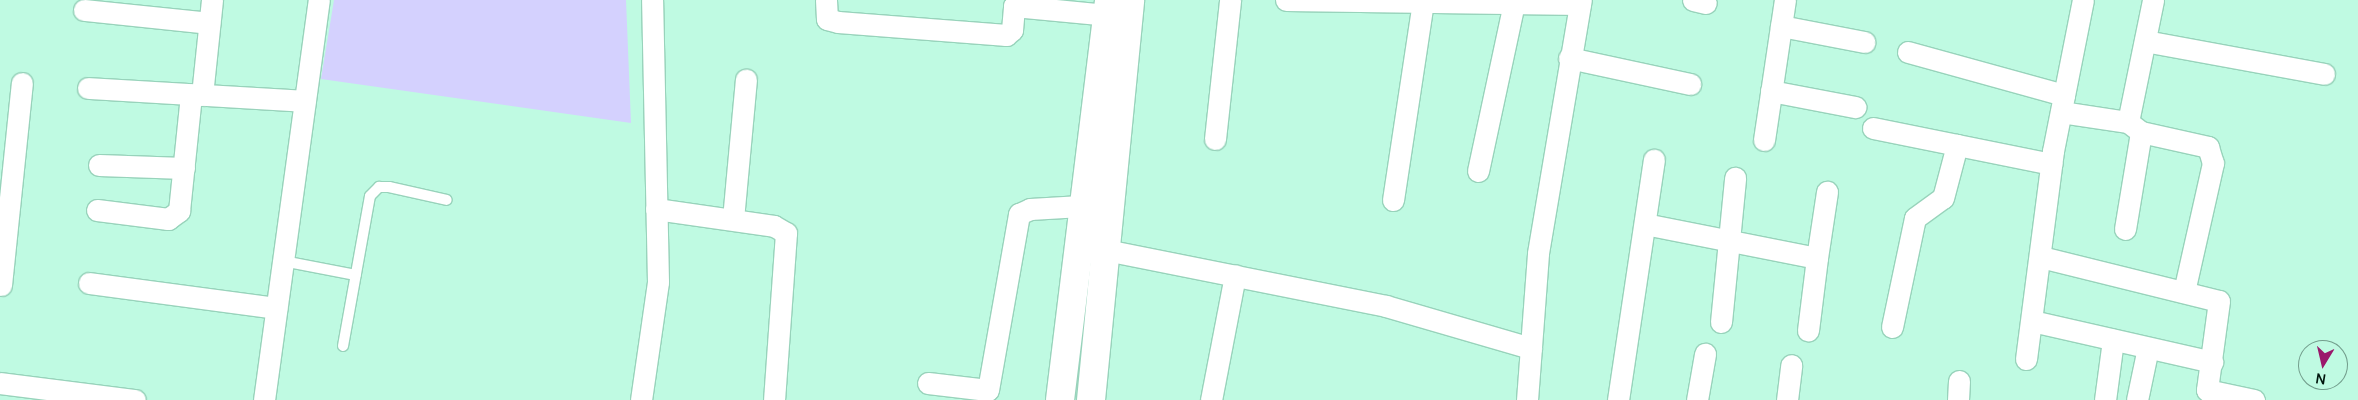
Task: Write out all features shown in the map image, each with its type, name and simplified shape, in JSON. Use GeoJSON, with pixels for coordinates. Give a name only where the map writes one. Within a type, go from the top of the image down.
{"type":"FeatureCollection","features":[{"type":"Feature","properties":{"kind":"street"},"geometry":{"type":"LineString","coordinates":[[97,210],[174,216],[181,203],[184,168],[212,0]]}},
{"type":"Feature","properties":{"kind":"street"},"geometry":{"type":"LineString","coordinates":[[264,400],[318,0]]}},
{"type":"Feature","properties":{"kind":"street"},"geometry":{"type":"LineString","coordinates":[[641,400],[658,282],[652,0]]}},
{"type":"Feature","properties":{"kind":"street"},"geometry":{"type":"LineString","coordinates":[[826,0],[827,19],[838,22],[1006,35],[1012,30],[1014,3],[1108,7],[1076,246],[1060,400]]}},
{"type":"Feature","properties":{"kind":"street"},"geometry":{"type":"LineString","coordinates":[[1091,400],[1130,0]]}},
{"type":"Feature","properties":{"kind":"street"},"geometry":{"type":"LineString","coordinates":[[1215,139],[1230,0]]}},
{"type":"Feature","properties":{"kind":"street"},"geometry":{"type":"LineString","coordinates":[[1286,0],[1581,2],[1569,58],[1538,253],[1527,400]]}},
{"type":"Feature","properties":{"kind":"street"},"geometry":{"type":"LineString","coordinates":[[1764,140],[1785,0]]}},
{"type":"Feature","properties":{"kind":"street"},"geometry":{"type":"LineString","coordinates":[[2026,359],[2052,164],[2062,103],[2083,0]]}},
{"type":"Feature","properties":{"kind":"street"},"geometry":{"type":"LineString","coordinates":[[2125,229],[2134,127],[2145,41],[2153,0]]}},
{"type":"Feature","properties":{"kind":"street"},"geometry":{"type":"LineString","coordinates":[[1393,200],[1423,2]]}},
{"type":"Feature","properties":{"kind":"street"},"geometry":{"type":"LineString","coordinates":[[1478,171],[1514,3]]}},
{"type":"Feature","properties":{"kind":"street"},"geometry":{"type":"LineString","coordinates":[[84,10],[209,24]]}},
{"type":"Feature","properties":{"kind":"street"},"geometry":{"type":"LineString","coordinates":[[1781,26],[1864,42]]}},
{"type":"Feature","properties":{"kind":"street"},"geometry":{"type":"LineString","coordinates":[[2145,41],[2324,74]]}},
{"type":"Feature","properties":{"kind":"street"},"geometry":{"type":"LineString","coordinates":[[1908,52],[2134,127],[2202,144],[2212,154],[2184,292]]}},
{"type":"Feature","properties":{"kind":"street"},"geometry":{"type":"LineString","coordinates":[[1569,58],[1690,84]]}},
{"type":"Feature","properties":{"kind":"street"},"geometry":{"type":"LineString","coordinates":[[733,219],[746,80]]}},
{"type":"Feature","properties":{"kind":"street"},"geometry":{"type":"LineString","coordinates":[[2,285],[6,185],[22,83]]}},
{"type":"Feature","properties":{"kind":"street"},"geometry":{"type":"LineString","coordinates":[[88,88],[305,101]]}},
{"type":"Feature","properties":{"kind":"street"},"geometry":{"type":"LineString","coordinates":[[1771,91],[1855,107]]}},
{"type":"Feature","properties":{"kind":"street"},"geometry":{"type":"LineString","coordinates":[[1873,128],[2052,164]]}},
{"type":"Feature","properties":{"kind":"street"},"geometry":{"type":"LineString","coordinates":[[1892,327],[1915,218],[1943,198],[1957,145]]}},
{"type":"Feature","properties":{"kind":"street"},"geometry":{"type":"LineString","coordinates":[[1618,400],[1654,160]]}},
{"type":"Feature","properties":{"kind":"street"},"geometry":{"type":"LineString","coordinates":[[99,166],[184,168]]}},
{"type":"Feature","properties":{"kind":"street"},"geometry":{"type":"LineString","coordinates":[[1722,322],[1735,178]]}},
{"type":"Feature","properties":{"kind":"street"},"geometry":{"type":"LineString","coordinates":[[1808,330],[1827,192]]}},
{"type":"Feature","properties":{"kind":"street"},"geometry":{"type":"LineString","coordinates":[[928,383],[983,391],[992,386],[1019,214],[1030,209],[1082,206]]}},
{"type":"Feature","properties":{"kind":"street"},"geometry":{"type":"LineString","coordinates":[[656,209],[733,219],[781,228],[787,240],[774,400]]}},
{"type":"Feature","properties":{"kind":"street"},"geometry":{"type":"LineString","coordinates":[[1644,224],[1817,258]]}},
{"type":"Feature","properties":{"kind":"street"},"geometry":{"type":"LineString","coordinates":[[1076,246],[1106,249],[1386,306],[1531,348]]}},
{"type":"Feature","properties":{"kind":"street"},"geometry":{"type":"LineString","coordinates":[[2041,256],[2219,301],[2206,395],[2254,400]]}},
{"type":"Feature","properties":{"kind":"street"},"geometry":{"type":"LineString","coordinates":[[1211,400],[1235,275]]}},
{"type":"Feature","properties":{"kind":"street"},"geometry":{"type":"LineString","coordinates":[[89,284],[276,308]]}},
{"type":"Feature","properties":{"kind":"street"},"geometry":{"type":"LineString","coordinates":[[2032,321],[2212,362]]}},
{"type":"Feature","properties":{"kind":"street"},"geometry":{"type":"LineString","coordinates":[[2105,400],[2113,340]]}},
{"type":"Feature","properties":{"kind":"street"},"geometry":{"type":"LineString","coordinates":[[2138,400],[2148,348]]}},
{"type":"Feature","properties":{"kind":"street"},"geometry":{"type":"LineString","coordinates":[[1697,400],[1705,354]]}},
{"type":"Feature","properties":{"kind":"street"},"geometry":{"type":"LineString","coordinates":[[1787,400],[1791,364]]}},
{"type":"Feature","properties":{"kind":"street"},"geometry":{"type":"LineString","coordinates":[[0,383],[136,400]]}},
{"type":"Feature","properties":{"kind":"lane"},"geometry":{"type":"LineString","coordinates":[[343,346],[356,275],[365,207],[379,187],[447,200]]}},
{"type":"Feature","properties":{"kind":"lane"},"geometry":{"type":"LineString","coordinates":[[283,261],[356,275]]}},
{"type":"Feature","properties":{"kind":"shaded area"},"geometry":{"type":"Polygon","coordinates":[[[334,0],[626,0],[631,123],[321,79],[334,0]]]}}]}
